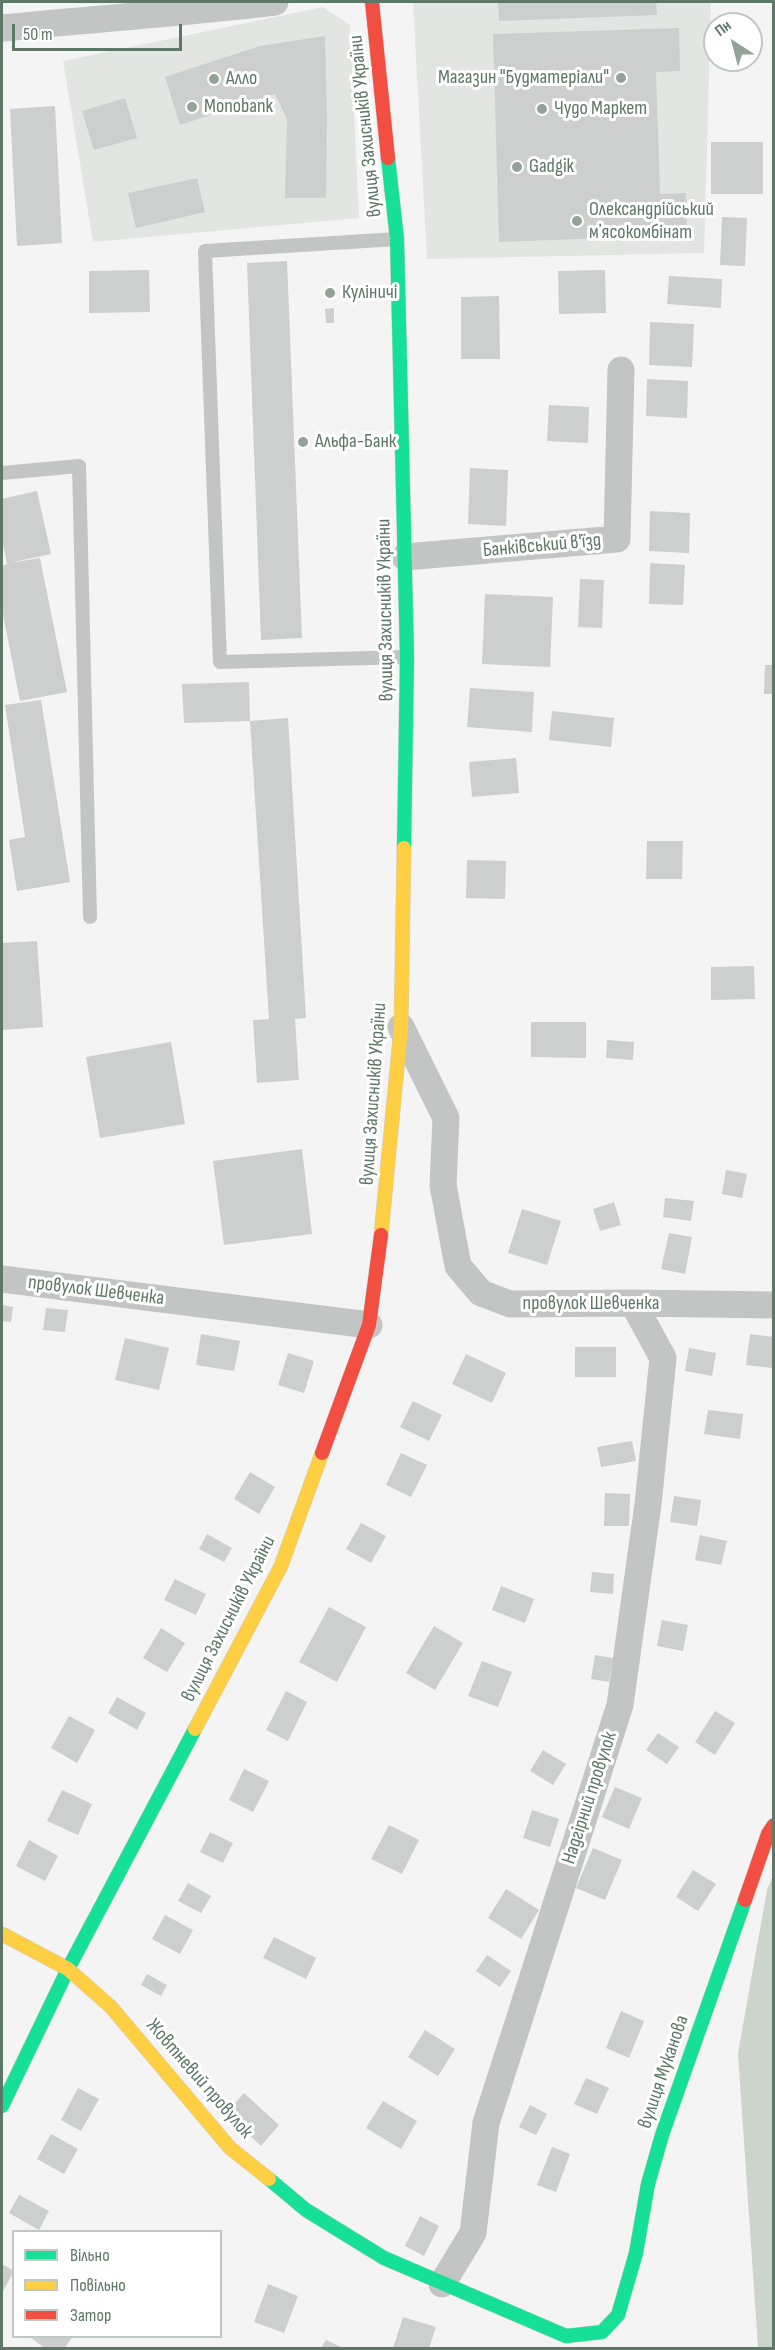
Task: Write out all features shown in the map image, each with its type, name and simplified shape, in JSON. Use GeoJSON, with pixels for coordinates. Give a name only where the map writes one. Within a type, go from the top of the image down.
{"type":"FeatureCollection","features":[{"type":"Feature","properties":{"kind":"street"},"geometry":{"type":"LineString","coordinates":[[2,28],[108,17],[188,13],[275,2]]}},
{"type":"Feature","properties":{"kind":"street","name":"вулиця Захисників України"},"geometry":{"type":"LineString","coordinates":[[2,2106],[68,1969],[281,1566],[369,1325],[386,1195],[401,1027],[407,657],[397,239],[372,2]]}},
{"type":"Feature","properties":{"kind":"street","name":"Банківський в'їзд"},"geometry":{"type":"LineString","coordinates":[[405,557],[617,539],[621,370]]}},
{"type":"Feature","properties":{"kind":"street","name":"провулок Шевченка"},"geometry":{"type":"LineString","coordinates":[[401,1027],[446,1118],[443,1185],[458,1266],[481,1293],[510,1304],[774,1305]]}},
{"type":"Feature","properties":{"kind":"street","name":"провулок Шевченка"},"geometry":{"type":"LineString","coordinates":[[2,1279],[369,1325]]}},
{"type":"Feature","properties":{"kind":"street","name":"Надгірний провулок"},"geometry":{"type":"LineString","coordinates":[[442,2284],[473,2233],[486,2123],[620,1705],[648,1504],[663,1358],[633,1303]]}},
{"type":"Feature","properties":{"kind":"street","name":"вулиця Муканова"},"geometry":{"type":"LineString","coordinates":[[602,2332],[618,2315],[636,2253],[648,2184],[662,2135],[768,1834],[774,1825]]}},
{"type":"Feature","properties":{"kind":"street","name":"Жовтневий провулок"},"geometry":{"type":"LineString","coordinates":[[2,1934],[68,1969],[111,2007],[230,2148],[306,2210],[384,2258],[560,2342],[602,2332]]}},
{"type":"Feature","properties":{"kind":"lane"},"geometry":{"type":"LineString","coordinates":[[397,239],[205,251],[220,662],[407,657]]}},
{"type":"Feature","properties":{"kind":"lane"},"geometry":{"type":"LineString","coordinates":[[2,473],[79,466],[90,917]]}},
{"type":"Feature","properties":{"kind":"shaded area"},"geometry":{"type":"Polygon","coordinates":[[[413,2],[711,2],[711,12],[703,12],[703,72],[709,72],[704,253],[427,259],[413,2]]]}},
{"type":"Feature","properties":{"kind":"shaded area"},"geometry":{"type":"Polygon","coordinates":[[[323,7],[350,25],[359,218],[93,242],[63,61],[323,7]]]}},
{"type":"Feature","properties":{"kind":"shaded area"},"geometry":{"type":"Polygon","coordinates":[[[773,1875],[774,2348],[758,2348],[738,2053],[767,1890],[773,1875]]]}},
{"type":"Feature","properties":{"kind":"building"},"geometry":{"type":"Polygon","coordinates":[[[498,2],[656,2],[657,15],[499,21],[498,2]]]}},
{"type":"Feature","properties":{"kind":"building"},"geometry":{"type":"Polygon","coordinates":[[[679,28],[680,71],[656,72],[660,194],[686,193],[687,235],[499,242],[493,34],[679,28]]]}},
{"type":"Feature","properties":{"kind":"building"},"geometry":{"type":"Polygon","coordinates":[[[325,36],[326,198],[285,198],[287,119],[275,94],[180,125],[165,77],[260,46],[325,36]]]}},
{"type":"Feature","properties":{"kind":"building"},"geometry":{"type":"Polygon","coordinates":[[[125,98],[137,138],[94,150],[82,111],[125,98]]]}},
{"type":"Feature","properties":{"kind":"building"},"geometry":{"type":"Polygon","coordinates":[[[55,106],[62,243],[17,246],[10,109],[55,106]]]}},
{"type":"Feature","properties":{"kind":"building"},"geometry":{"type":"Polygon","coordinates":[[[711,142],[763,142],[763,194],[711,194],[711,142]]]}},
{"type":"Feature","properties":{"kind":"building"},"geometry":{"type":"Polygon","coordinates":[[[197,178],[205,212],[136,228],[128,193],[197,178]]]}},
{"type":"Feature","properties":{"kind":"building"},"geometry":{"type":"Polygon","coordinates":[[[722,217],[747,218],[745,266],[720,265],[722,217]]]}},
{"type":"Feature","properties":{"kind":"building"},"geometry":{"type":"Polygon","coordinates":[[[287,261],[302,638],[261,640],[247,263],[287,261]]]}},
{"type":"Feature","properties":{"kind":"building"},"geometry":{"type":"Polygon","coordinates":[[[149,270],[150,312],[89,313],[89,271],[149,270]]]}},
{"type":"Feature","properties":{"kind":"building"},"geometry":{"type":"Polygon","coordinates":[[[605,270],[606,313],[559,314],[558,271],[605,270]]]}},
{"type":"Feature","properties":{"kind":"building"},"geometry":{"type":"Polygon","coordinates":[[[669,276],[722,279],[721,308],[667,304],[669,276]]]}},
{"type":"Feature","properties":{"kind":"building"},"geometry":{"type":"Polygon","coordinates":[[[499,296],[500,359],[461,359],[461,297],[499,296]]]}},
{"type":"Feature","properties":{"kind":"building"},"geometry":{"type":"Polygon","coordinates":[[[334,308],[334,323],[326,323],[325,309],[334,308]]]}},
{"type":"Feature","properties":{"kind":"building"},"geometry":{"type":"Polygon","coordinates":[[[650,322],[694,324],[692,367],[649,365],[650,322]]]}},
{"type":"Feature","properties":{"kind":"building"},"geometry":{"type":"Polygon","coordinates":[[[647,379],[688,381],[687,418],[646,416],[647,379]]]}},
{"type":"Feature","properties":{"kind":"building"},"geometry":{"type":"Polygon","coordinates":[[[549,405],[589,407],[588,443],[547,441],[549,405]]]}},
{"type":"Feature","properties":{"kind":"building"},"geometry":{"type":"Polygon","coordinates":[[[470,468],[508,470],[506,526],[468,524],[470,468]]]}},
{"type":"Feature","properties":{"kind":"building"},"geometry":{"type":"Polygon","coordinates":[[[37,491],[51,554],[9,563],[40,558],[67,692],[20,701],[2,609],[2,566],[7,564],[2,539],[2,499],[37,491]]]}},
{"type":"Feature","properties":{"kind":"building"},"geometry":{"type":"Polygon","coordinates":[[[650,511],[690,513],[689,553],[649,551],[650,511]]]}},
{"type":"Feature","properties":{"kind":"building"},"geometry":{"type":"Polygon","coordinates":[[[650,563],[685,565],[683,605],[649,604],[650,563]]]}},
{"type":"Feature","properties":{"kind":"building"},"geometry":{"type":"Polygon","coordinates":[[[580,579],[604,580],[602,628],[578,627],[580,579]]]}},
{"type":"Feature","properties":{"kind":"building"},"geometry":{"type":"Polygon","coordinates":[[[485,594],[553,597],[550,667],[482,664],[485,594]]]}},
{"type":"Feature","properties":{"kind":"building"},"geometry":{"type":"Polygon","coordinates":[[[765,665],[774,665],[774,694],[764,694],[765,665]]]}},
{"type":"Feature","properties":{"kind":"building"},"geometry":{"type":"Polygon","coordinates":[[[249,682],[250,721],[184,723],[182,684],[249,682]]]}},
{"type":"Feature","properties":{"kind":"building"},"geometry":{"type":"Polygon","coordinates":[[[470,688],[534,692],[532,732],[467,727],[470,688]]]}},
{"type":"Feature","properties":{"kind":"building"},"geometry":{"type":"Polygon","coordinates":[[[41,700],[70,882],[17,891],[9,840],[25,837],[5,705],[41,700]]]}},
{"type":"Feature","properties":{"kind":"building"},"geometry":{"type":"Polygon","coordinates":[[[552,711],[614,718],[611,747],[549,740],[552,711]]]}},
{"type":"Feature","properties":{"kind":"building"},"geometry":{"type":"Polygon","coordinates":[[[288,718],[306,1018],[295,1019],[299,1080],[257,1083],[253,1020],[269,1019],[250,721],[288,718]]]}},
{"type":"Feature","properties":{"kind":"building"},"geometry":{"type":"Polygon","coordinates":[[[516,758],[519,793],[472,797],[469,762],[516,758]]]}},
{"type":"Feature","properties":{"kind":"building"},"geometry":{"type":"Polygon","coordinates":[[[647,841],[683,841],[682,879],[646,879],[647,841]]]}},
{"type":"Feature","properties":{"kind":"building"},"geometry":{"type":"Polygon","coordinates":[[[467,860],[506,861],[505,899],[466,898],[467,860]]]}},
{"type":"Feature","properties":{"kind":"building"},"geometry":{"type":"Polygon","coordinates":[[[37,941],[43,1027],[2,1030],[2,943],[37,941]]]}},
{"type":"Feature","properties":{"kind":"building"},"geometry":{"type":"Polygon","coordinates":[[[754,966],[755,999],[711,1000],[711,967],[754,966]]]}},
{"type":"Feature","properties":{"kind":"building"},"geometry":{"type":"Polygon","coordinates":[[[531,1022],[586,1022],[586,1058],[531,1057],[531,1022]]]}},
{"type":"Feature","properties":{"kind":"building"},"geometry":{"type":"Polygon","coordinates":[[[607,1040],[634,1042],[633,1060],[606,1058],[607,1040]]]}},
{"type":"Feature","properties":{"kind":"building"},"geometry":{"type":"Polygon","coordinates":[[[171,1042],[185,1124],[100,1138],[86,1057],[171,1042]]]}},
{"type":"Feature","properties":{"kind":"building"},"geometry":{"type":"Polygon","coordinates":[[[302,1149],[312,1234],[224,1245],[213,1161],[302,1149]]]}},
{"type":"Feature","properties":{"kind":"building"},"geometry":{"type":"Polygon","coordinates":[[[726,1170],[747,1174],[742,1198],[722,1194],[726,1170]]]}},
{"type":"Feature","properties":{"kind":"building"},"geometry":{"type":"Polygon","coordinates":[[[665,1198],[694,1201],[691,1221],[663,1217],[665,1198]]]}},
{"type":"Feature","properties":{"kind":"building"},"geometry":{"type":"Polygon","coordinates":[[[614,1202],[621,1225],[600,1231],[593,1209],[614,1202]]]}},
{"type":"Feature","properties":{"kind":"building"},"geometry":{"type":"Polygon","coordinates":[[[522,1209],[561,1221],[547,1265],[508,1253],[522,1209]]]}},
{"type":"Feature","properties":{"kind":"building"},"geometry":{"type":"Polygon","coordinates":[[[669,1233],[692,1237],[685,1274],[661,1269],[669,1233]]]}},
{"type":"Feature","properties":{"kind":"building"},"geometry":{"type":"Polygon","coordinates":[[[2,1305],[13,1307],[11,1322],[2,1321],[2,1305]]]}},
{"type":"Feature","properties":{"kind":"building"},"geometry":{"type":"Polygon","coordinates":[[[46,1308],[68,1310],[65,1332],[43,1330],[46,1308]]]}},
{"type":"Feature","properties":{"kind":"building"},"geometry":{"type":"Polygon","coordinates":[[[201,1334],[240,1341],[234,1371],[196,1365],[201,1334]]]}},
{"type":"Feature","properties":{"kind":"building"},"geometry":{"type":"Polygon","coordinates":[[[750,1334],[774,1337],[772,1368],[746,1365],[750,1334]]]}},
{"type":"Feature","properties":{"kind":"building"},"geometry":{"type":"Polygon","coordinates":[[[125,1338],[169,1348],[159,1390],[115,1380],[125,1338]]]}},
{"type":"Feature","properties":{"kind":"building"},"geometry":{"type":"Polygon","coordinates":[[[575,1347],[616,1347],[616,1377],[575,1377],[575,1347]]]}},
{"type":"Feature","properties":{"kind":"building"},"geometry":{"type":"Polygon","coordinates":[[[689,1348],[716,1353],[712,1376],[685,1371],[689,1348]]]}},
{"type":"Feature","properties":{"kind":"building"},"geometry":{"type":"Polygon","coordinates":[[[288,1353],[314,1361],[304,1393],[278,1385],[288,1353]]]}},
{"type":"Feature","properties":{"kind":"building"},"geometry":{"type":"Polygon","coordinates":[[[466,1354],[506,1373],[492,1403],[452,1384],[466,1354]]]}},
{"type":"Feature","properties":{"kind":"building"},"geometry":{"type":"Polygon","coordinates":[[[413,1401],[442,1415],[429,1441],[400,1427],[413,1401]]]}},
{"type":"Feature","properties":{"kind":"building"},"geometry":{"type":"Polygon","coordinates":[[[708,1410],[743,1414],[740,1439],[704,1434],[708,1410]]]}},
{"type":"Feature","properties":{"kind":"building"},"geometry":{"type":"Polygon","coordinates":[[[632,1441],[636,1461],[601,1467],[597,1447],[632,1441]]]}},
{"type":"Feature","properties":{"kind":"building"},"geometry":{"type":"Polygon","coordinates":[[[401,1453],[427,1465],[411,1497],[386,1485],[401,1453]]]}},
{"type":"Feature","properties":{"kind":"building"},"geometry":{"type":"Polygon","coordinates":[[[250,1472],[275,1487],[259,1514],[234,1499],[250,1472]]]}},
{"type":"Feature","properties":{"kind":"building"},"geometry":{"type":"Polygon","coordinates":[[[605,1493],[630,1494],[629,1526],[604,1526],[605,1493]]]}},
{"type":"Feature","properties":{"kind":"building"},"geometry":{"type":"Polygon","coordinates":[[[674,1496],[701,1500],[697,1526],[670,1522],[674,1496]]]}},
{"type":"Feature","properties":{"kind":"building"},"geometry":{"type":"Polygon","coordinates":[[[361,1523],[386,1536],[371,1563],[346,1549],[361,1523]]]}},
{"type":"Feature","properties":{"kind":"building"},"geometry":{"type":"Polygon","coordinates":[[[207,1534],[232,1548],[224,1562],[199,1549],[207,1534]]]}},
{"type":"Feature","properties":{"kind":"building"},"geometry":{"type":"Polygon","coordinates":[[[700,1535],[727,1541],[721,1565],[695,1560],[700,1535]]]}},
{"type":"Feature","properties":{"kind":"building"},"geometry":{"type":"Polygon","coordinates":[[[592,1572],[614,1574],[613,1594],[590,1592],[592,1572]]]}},
{"type":"Feature","properties":{"kind":"building"},"geometry":{"type":"Polygon","coordinates":[[[175,1579],[206,1594],[196,1615],[164,1600],[175,1579]]]}},
{"type":"Feature","properties":{"kind":"building"},"geometry":{"type":"Polygon","coordinates":[[[501,1586],[534,1599],[525,1623],[492,1610],[501,1586]]]}},
{"type":"Feature","properties":{"kind":"building"},"geometry":{"type":"Polygon","coordinates":[[[329,1607],[366,1627],[337,1682],[299,1662],[329,1607]]]}},
{"type":"Feature","properties":{"kind":"building"},"geometry":{"type":"Polygon","coordinates":[[[662,1620],[688,1625],[683,1651],[657,1646],[662,1620]]]}},
{"type":"Feature","properties":{"kind":"building"},"geometry":{"type":"Polygon","coordinates":[[[434,1626],[463,1643],[435,1690],[406,1673],[434,1626]]]}},
{"type":"Feature","properties":{"kind":"building"},"geometry":{"type":"Polygon","coordinates":[[[161,1628],[185,1643],[167,1672],[143,1658],[161,1628]]]}},
{"type":"Feature","properties":{"kind":"building"},"geometry":{"type":"Polygon","coordinates":[[[595,1655],[613,1658],[609,1682],[591,1679],[595,1655]]]}},
{"type":"Feature","properties":{"kind":"building"},"geometry":{"type":"Polygon","coordinates":[[[482,1661],[512,1672],[498,1707],[468,1696],[482,1661]]]}},
{"type":"Feature","properties":{"kind":"building"},"geometry":{"type":"Polygon","coordinates":[[[286,1691],[307,1702],[288,1741],[266,1730],[286,1691]]]}},
{"type":"Feature","properties":{"kind":"building"},"geometry":{"type":"Polygon","coordinates":[[[117,1697],[146,1713],[137,1730],[108,1713],[117,1697]]]}},
{"type":"Feature","properties":{"kind":"building"},"geometry":{"type":"Polygon","coordinates":[[[715,1711],[735,1723],[715,1755],[695,1742],[715,1711]]]}},
{"type":"Feature","properties":{"kind":"building"},"geometry":{"type":"Polygon","coordinates":[[[69,1716],[95,1730],[77,1763],[51,1748],[69,1716]]]}},
{"type":"Feature","properties":{"kind":"building"},"geometry":{"type":"Polygon","coordinates":[[[658,1733],[679,1747],[667,1764],[646,1750],[658,1733]]]}},
{"type":"Feature","properties":{"kind":"building"},"geometry":{"type":"Polygon","coordinates":[[[543,1750],[566,1764],[553,1785],[530,1771],[543,1750]]]}},
{"type":"Feature","properties":{"kind":"building"},"geometry":{"type":"Polygon","coordinates":[[[244,1769],[269,1781],[253,1812],[229,1800],[244,1769]]]}},
{"type":"Feature","properties":{"kind":"building"},"geometry":{"type":"Polygon","coordinates":[[[615,1787],[642,1798],[629,1829],[602,1817],[615,1787]]]}},
{"type":"Feature","properties":{"kind":"building"},"geometry":{"type":"Polygon","coordinates":[[[62,1790],[92,1804],[78,1835],[47,1821],[62,1790]]]}},
{"type":"Feature","properties":{"kind":"building"},"geometry":{"type":"Polygon","coordinates":[[[532,1810],[559,1819],[550,1847],[523,1838],[532,1810]]]}},
{"type":"Feature","properties":{"kind":"building"},"geometry":{"type":"Polygon","coordinates":[[[389,1825],[419,1840],[402,1874],[371,1859],[389,1825]]]}},
{"type":"Feature","properties":{"kind":"building"},"geometry":{"type":"Polygon","coordinates":[[[210,1832],[233,1843],[223,1863],[200,1852],[210,1832]]]}},
{"type":"Feature","properties":{"kind":"building"},"geometry":{"type":"Polygon","coordinates":[[[29,1840],[58,1856],[45,1881],[16,1866],[29,1840]]]}},
{"type":"Feature","properties":{"kind":"building"},"geometry":{"type":"Polygon","coordinates":[[[593,1848],[622,1860],[605,1900],[576,1888],[593,1848]]]}},
{"type":"Feature","properties":{"kind":"building"},"geometry":{"type":"Polygon","coordinates":[[[693,1870],[716,1884],[698,1911],[676,1897],[693,1870]]]}},
{"type":"Feature","properties":{"kind":"building"},"geometry":{"type":"Polygon","coordinates":[[[188,1883],[211,1896],[201,1913],[178,1901],[188,1883]]]}},
{"type":"Feature","properties":{"kind":"building"},"geometry":{"type":"Polygon","coordinates":[[[506,1889],[539,1910],[521,1939],[488,1918],[506,1889]]]}},
{"type":"Feature","properties":{"kind":"building"},"geometry":{"type":"Polygon","coordinates":[[[165,1915],[193,1930],[180,1954],[152,1939],[165,1915]]]}},
{"type":"Feature","properties":{"kind":"building"},"geometry":{"type":"Polygon","coordinates":[[[274,1937],[316,1958],[306,1979],[263,1958],[274,1937]]]}},
{"type":"Feature","properties":{"kind":"building"},"geometry":{"type":"Polygon","coordinates":[[[487,1955],[511,1971],[500,1987],[476,1971],[487,1955]]]}},
{"type":"Feature","properties":{"kind":"building"},"geometry":{"type":"Polygon","coordinates":[[[147,1974],[167,1985],[161,1996],[141,1985],[147,1974]]]}},
{"type":"Feature","properties":{"kind":"building"},"geometry":{"type":"Polygon","coordinates":[[[621,2011],[644,2021],[629,2058],[606,2048],[621,2011]]]}},
{"type":"Feature","properties":{"kind":"building"},"geometry":{"type":"Polygon","coordinates":[[[425,2030],[455,2049],[438,2076],[408,2057],[425,2030]]]}},
{"type":"Feature","properties":{"kind":"building"},"geometry":{"type":"Polygon","coordinates":[[[586,2078],[609,2088],[597,2114],[574,2104],[586,2078]]]}},
{"type":"Feature","properties":{"kind":"building"},"geometry":{"type":"Polygon","coordinates":[[[78,2088],[99,2099],[81,2131],[61,2120],[78,2088]]]}},
{"type":"Feature","properties":{"kind":"building"},"geometry":{"type":"Polygon","coordinates":[[[244,2093],[279,2125],[261,2146],[226,2113],[244,2093]]]}},
{"type":"Feature","properties":{"kind":"building"},"geometry":{"type":"Polygon","coordinates":[[[383,2101],[417,2121],[401,2149],[366,2128],[383,2101]]]}},
{"type":"Feature","properties":{"kind":"building"},"geometry":{"type":"Polygon","coordinates":[[[530,2105],[547,2114],[536,2135],[519,2127],[530,2105]]]}},
{"type":"Feature","properties":{"kind":"building"},"geometry":{"type":"Polygon","coordinates":[[[51,2134],[78,2149],[64,2174],[37,2159],[51,2134]]]}},
{"type":"Feature","properties":{"kind":"building"},"geometry":{"type":"Polygon","coordinates":[[[552,2147],[570,2154],[556,2192],[537,2185],[552,2147]]]}},
{"type":"Feature","properties":{"kind":"building"},"geometry":{"type":"Polygon","coordinates":[[[19,2195],[49,2211],[39,2230],[9,2213],[19,2195]]]}},
{"type":"Feature","properties":{"kind":"building"},"geometry":{"type":"Polygon","coordinates":[[[420,2216],[439,2226],[424,2256],[405,2246],[420,2216]]]}},
{"type":"Feature","properties":{"kind":"building"},"geometry":{"type":"Polygon","coordinates":[[[2,2264],[12,2270],[12,2275],[2,2293],[2,2264]]]}},
{"type":"Feature","properties":{"kind":"building"},"geometry":{"type":"Polygon","coordinates":[[[268,2284],[298,2296],[284,2333],[254,2322],[268,2284]]]}},
{"type":"Feature","properties":{"kind":"building"},"geometry":{"type":"Polygon","coordinates":[[[403,2317],[436,2327],[429,2348],[393,2348],[403,2317]]]}},
{"type":"Feature","properties":{"kind":"building"},"geometry":{"type":"Polygon","coordinates":[[[31,2338],[72,2338],[65,2348],[45,2348],[31,2338]]]}},
{"type":"Feature","properties":{"kind":"building"},"geometry":{"type":"Polygon","coordinates":[[[326,2340],[343,2348],[321,2348],[326,2340]]]}},
{"type":"Feature","properties":{"kind":"traffic: fast"},"geometry":{"type":"LineString","coordinates":[[388,158],[397,239],[407,657],[404,848]]}},
{"type":"Feature","properties":{"kind":"traffic: fast"},"geometry":{"type":"LineString","coordinates":[[2,2106],[68,1969],[195,1729]]}},
{"type":"Feature","properties":{"kind":"traffic: fast"},"geometry":{"type":"LineString","coordinates":[[269,2179],[306,2210],[384,2258],[566,2336],[602,2332],[618,2315],[636,2253],[648,2184],[662,2135],[745,1900]]}},
{"type":"Feature","properties":{"kind":"traffic: slow"},"geometry":{"type":"LineString","coordinates":[[381,1235],[401,1027],[404,848]]}},
{"type":"Feature","properties":{"kind":"traffic: slow"},"geometry":{"type":"LineString","coordinates":[[195,1729],[281,1566],[322,1453]]}},
{"type":"Feature","properties":{"kind":"traffic: slow"},"geometry":{"type":"LineString","coordinates":[[2,1934],[68,1969],[111,2007],[230,2148],[269,2179]]}},
{"type":"Feature","properties":{"kind":"traffic: jam"},"geometry":{"type":"LineString","coordinates":[[372,2],[388,158]]}},
{"type":"Feature","properties":{"kind":"traffic: jam"},"geometry":{"type":"LineString","coordinates":[[322,1453],[369,1325],[381,1235]]}},
{"type":"Feature","properties":{"kind":"traffic: jam"},"geometry":{"type":"LineString","coordinates":[[745,1900],[768,1834],[774,1825]]}},
{"type":"Feature","properties":{"kind":"place","name":"Магазин \"Будматеріали\""},"geometry":{"type":"Point","coordinates":[621,78]}},
{"type":"Feature","properties":{"kind":"place","name":"Алло"},"geometry":{"type":"Point","coordinates":[214,79]}},
{"type":"Feature","properties":{"kind":"place","name":"Monobank"},"geometry":{"type":"Point","coordinates":[192,107]}},
{"type":"Feature","properties":{"kind":"place","name":"Чудо Маркет"},"geometry":{"type":"Point","coordinates":[542,109]}},
{"type":"Feature","properties":{"kind":"place","name":"Gadgik"},"geometry":{"type":"Point","coordinates":[517,167]}},
{"type":"Feature","properties":{"kind":"place","name":"Олександрійський мʼясокомбінат"},"geometry":{"type":"Point","coordinates":[577,221]}},
{"type":"Feature","properties":{"kind":"place","name":"Куліничі"},"geometry":{"type":"Point","coordinates":[330,293]}},
{"type":"Feature","properties":{"kind":"place","name":"Альфа-Банк"},"geometry":{"type":"Point","coordinates":[303,442]}}]}
